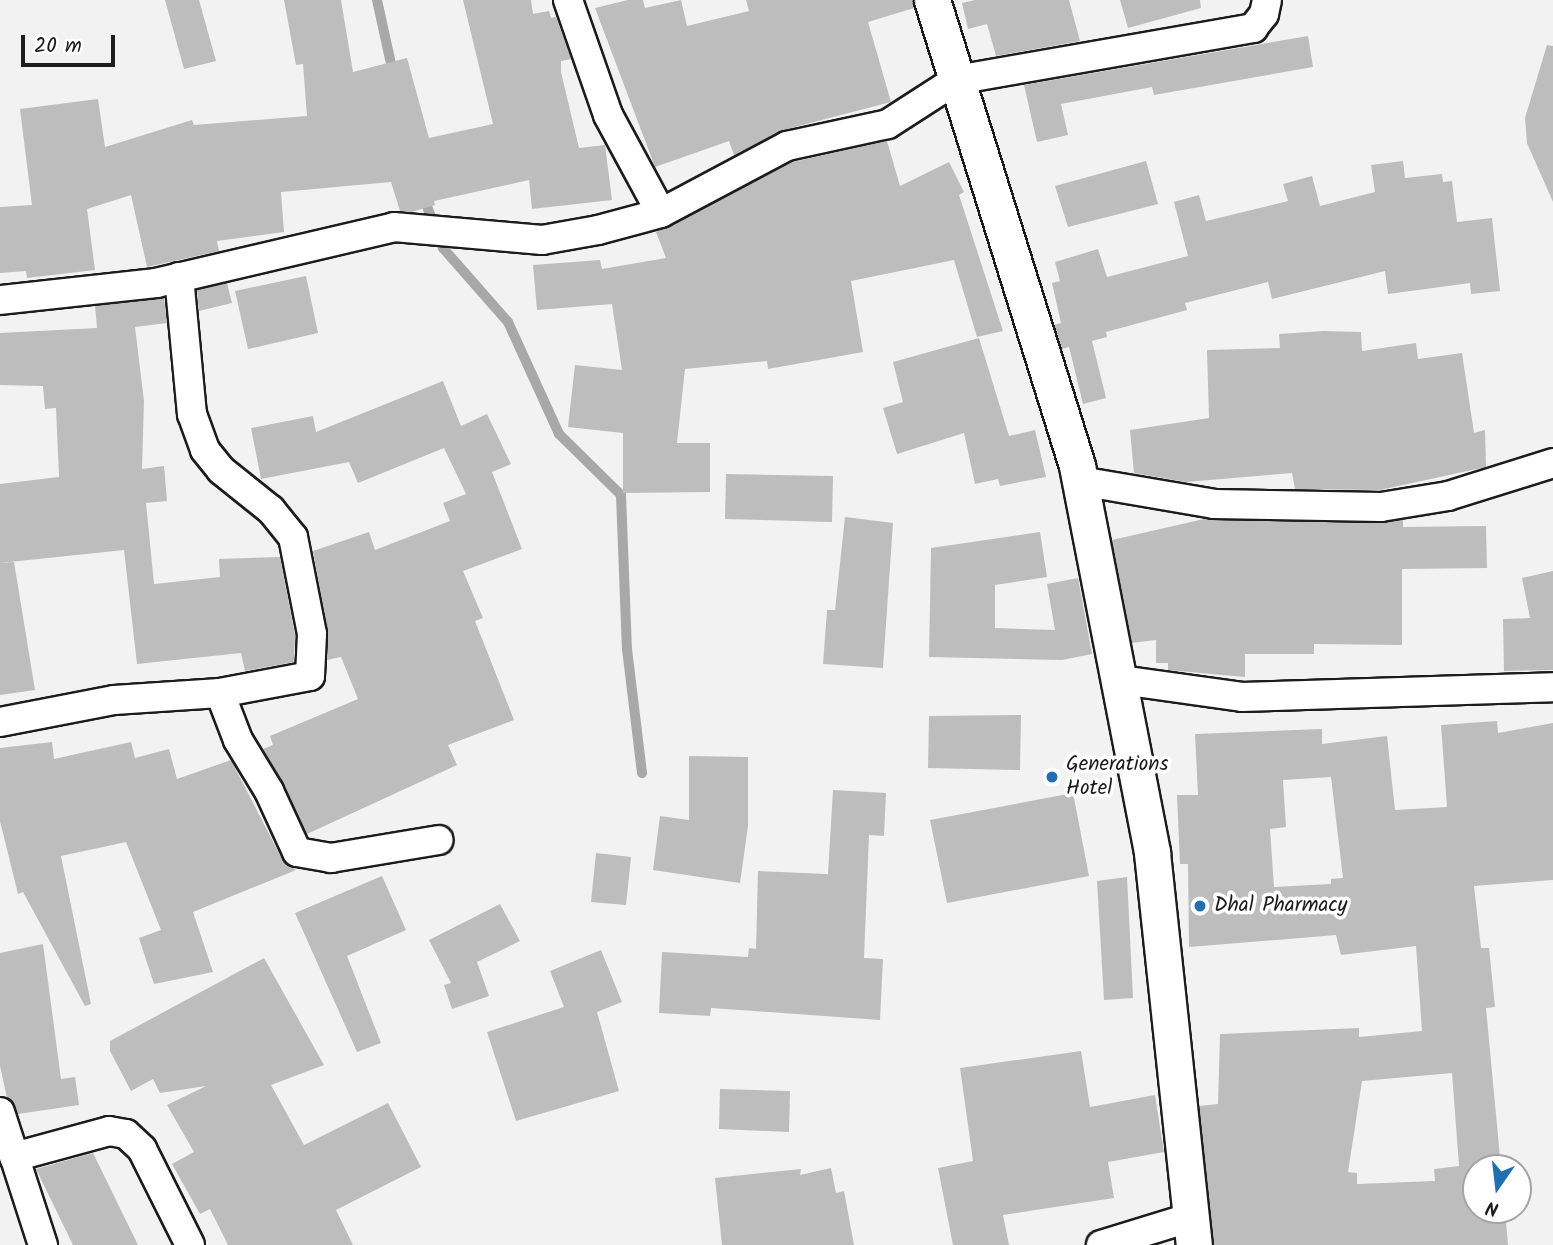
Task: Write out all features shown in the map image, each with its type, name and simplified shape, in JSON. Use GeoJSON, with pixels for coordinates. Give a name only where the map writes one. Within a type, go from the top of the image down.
{"type":"FeatureCollection","features":[{"type":"Feature","properties":{"kind":"street"},"geometry":{"type":"LineString","coordinates":[[568,0],[608,115],[661,214]]}},
{"type":"Feature","properties":{"kind":"street"},"geometry":{"type":"LineString","coordinates":[[932,0],[1080,481],[1121,680],[1152,853],[1191,1231],[1101,1245]]}},
{"type":"Feature","properties":{"kind":"street"},"geometry":{"type":"LineString","coordinates":[[0,300],[108,291],[394,227],[542,240],[661,214],[788,146],[888,124],[956,80],[1253,28],[1264,14],[1266,0]]}},
{"type":"Feature","properties":{"kind":"street"},"geometry":{"type":"LineString","coordinates":[[0,722],[114,700],[220,693],[310,677],[312,634],[293,537],[271,510],[222,470],[205,450],[196,426],[179,277]]}},
{"type":"Feature","properties":{"kind":"street"},"geometry":{"type":"LineString","coordinates":[[1080,481],[1214,504],[1381,507],[1448,496],[1553,463]]}},
{"type":"Feature","properties":{"kind":"street"},"geometry":{"type":"LineString","coordinates":[[1121,680],[1242,697],[1553,687]]}},
{"type":"Feature","properties":{"kind":"street"},"geometry":{"type":"LineString","coordinates":[[220,693],[238,740],[269,791],[297,852],[331,858],[439,840]]}},
{"type":"Feature","properties":{"kind":"street"},"geometry":{"type":"LineString","coordinates":[[1,1117],[43,1245]]}},
{"type":"Feature","properties":{"kind":"street"},"geometry":{"type":"LineString","coordinates":[[14,1157],[109,1131],[126,1133],[142,1149],[191,1245]]}},
{"type":"Feature","properties":{"kind":"building"},"geometry":{"type":"Polygon","coordinates":[[[165,0],[199,0],[216,61],[184,69],[165,0]]]}},
{"type":"Feature","properties":{"kind":"building"},"geometry":{"type":"Polygon","coordinates":[[[284,0],[341,0],[353,72],[407,58],[429,138],[493,124],[463,0],[531,0],[533,14],[549,11],[551,18],[556,17],[571,59],[561,61],[561,72],[579,148],[605,145],[612,200],[532,209],[529,180],[434,201],[435,205],[411,212],[400,211],[391,182],[281,192],[284,232],[217,241],[219,251],[147,267],[131,195],[87,209],[95,270],[27,278],[26,271],[0,273],[0,207],[32,205],[20,109],[98,99],[105,147],[192,120],[194,125],[307,116],[303,64],[296,65],[284,0]]]}},
{"type":"Feature","properties":{"kind":"building"},"geometry":{"type":"Polygon","coordinates":[[[628,0],[643,0],[645,8],[681,0],[687,26],[749,11],[746,0],[912,0],[914,8],[868,22],[891,102],[783,130],[734,155],[729,141],[655,167],[595,8],[628,0]]]}},
{"type":"Feature","properties":{"kind":"building"},"geometry":{"type":"Polygon","coordinates":[[[975,0],[1069,0],[1080,41],[996,56],[987,24],[968,29],[962,3],[975,0]]]}},
{"type":"Feature","properties":{"kind":"building"},"geometry":{"type":"Polygon","coordinates":[[[1120,0],[1200,0],[1201,8],[1128,28],[1120,0]]]}},
{"type":"Feature","properties":{"kind":"building"},"geometry":{"type":"Polygon","coordinates":[[[1308,36],[1313,67],[1154,95],[1152,87],[1061,104],[1068,135],[1037,142],[1024,85],[1308,36]]]}},
{"type":"Feature","properties":{"kind":"building"},"geometry":{"type":"Polygon","coordinates":[[[1547,45],[1553,46],[1553,202],[1527,143],[1525,118],[1547,45]]]}},
{"type":"Feature","properties":{"kind":"building"},"geometry":{"type":"Polygon","coordinates":[[[887,141],[900,186],[949,162],[964,192],[959,195],[1003,331],[977,337],[954,260],[851,281],[863,352],[768,369],[767,361],[685,369],[677,443],[710,443],[710,492],[623,493],[623,433],[568,427],[575,365],[622,370],[612,304],[537,310],[533,265],[600,260],[602,269],[666,258],[656,232],[793,162],[887,141]]]}},
{"type":"Feature","properties":{"kind":"building"},"geometry":{"type":"Polygon","coordinates":[[[1146,161],[1158,204],[1068,227],[1055,186],[1146,161]]]}},
{"type":"Feature","properties":{"kind":"building"},"geometry":{"type":"Polygon","coordinates":[[[1403,161],[1405,178],[1442,174],[1443,182],[1452,181],[1457,222],[1492,218],[1500,291],[1471,294],[1470,283],[1388,294],[1385,271],[1272,299],[1268,282],[1185,303],[1187,310],[1106,332],[1107,337],[1092,341],[1106,398],[1083,404],[1069,347],[1062,349],[1054,325],[1061,323],[1052,283],[1060,281],[1055,262],[1098,249],[1107,277],[1188,256],[1174,202],[1199,195],[1206,221],[1288,201],[1283,184],[1312,176],[1320,206],[1375,192],[1371,165],[1403,161]]]}},
{"type":"Feature","properties":{"kind":"building"},"geometry":{"type":"Polygon","coordinates":[[[306,276],[318,333],[248,349],[235,291],[306,276]]]}},
{"type":"Feature","properties":{"kind":"building"},"geometry":{"type":"Polygon","coordinates":[[[227,283],[232,303],[199,311],[197,290],[227,283]]]}},
{"type":"Feature","properties":{"kind":"building"},"geometry":{"type":"Polygon","coordinates":[[[164,298],[167,323],[135,327],[144,401],[142,469],[164,466],[167,501],[146,503],[154,584],[220,577],[219,559],[280,557],[295,635],[294,662],[245,671],[241,653],[137,664],[124,550],[0,563],[0,484],[59,477],[56,408],[45,409],[43,386],[0,385],[0,333],[97,328],[95,306],[164,298]]]}},
{"type":"Feature","properties":{"kind":"building"},"geometry":{"type":"Polygon","coordinates":[[[1361,332],[1362,351],[1416,343],[1418,359],[1462,353],[1474,433],[1485,430],[1486,467],[1380,490],[1295,489],[1292,473],[1186,482],[1134,473],[1130,430],[1209,418],[1207,350],[1280,348],[1279,334],[1361,332]]]}},
{"type":"Feature","properties":{"kind":"building"},"geometry":{"type":"Polygon","coordinates":[[[979,338],[1009,436],[1035,430],[1046,477],[1000,486],[998,479],[975,484],[964,433],[897,454],[883,408],[903,402],[893,362],[979,338]]]}},
{"type":"Feature","properties":{"kind":"building"},"geometry":{"type":"Polygon","coordinates":[[[443,381],[461,426],[487,414],[511,464],[492,472],[522,549],[463,571],[483,618],[475,621],[514,720],[448,745],[457,765],[307,834],[263,749],[273,745],[270,736],[358,699],[341,657],[327,660],[328,631],[313,551],[369,532],[375,550],[450,521],[443,503],[466,494],[444,448],[358,483],[349,462],[261,479],[251,428],[313,416],[316,432],[443,381]]]}},
{"type":"Feature","properties":{"kind":"building"},"geometry":{"type":"Polygon","coordinates":[[[726,474],[833,476],[832,522],[725,519],[726,474]]]}},
{"type":"Feature","properties":{"kind":"building"},"geometry":{"type":"Polygon","coordinates":[[[845,517],[893,523],[883,668],[823,664],[827,610],[835,610],[845,517]]]}},
{"type":"Feature","properties":{"kind":"building"},"geometry":{"type":"Polygon","coordinates":[[[1204,519],[1403,520],[1403,527],[1486,526],[1487,568],[1402,569],[1402,645],[1314,644],[1314,654],[1245,654],[1245,677],[1168,670],[1168,663],[1156,663],[1156,640],[1132,643],[1112,540],[1204,519]]]}},
{"type":"Feature","properties":{"kind":"building"},"geometry":{"type":"Polygon","coordinates":[[[1040,532],[1047,577],[995,585],[995,628],[1055,630],[1047,584],[1078,578],[1092,654],[1062,660],[929,657],[931,548],[1040,532]]]}},
{"type":"Feature","properties":{"kind":"building"},"geometry":{"type":"Polygon","coordinates":[[[14,562],[35,690],[0,695],[0,563],[14,562]]]}},
{"type":"Feature","properties":{"kind":"building"},"geometry":{"type":"Polygon","coordinates":[[[1553,571],[1553,670],[1504,671],[1503,619],[1530,618],[1522,578],[1553,571]]]}},
{"type":"Feature","properties":{"kind":"building"},"geometry":{"type":"Polygon","coordinates":[[[1021,715],[1020,770],[928,768],[929,716],[1021,715]]]}},
{"type":"Feature","properties":{"kind":"building"},"geometry":{"type":"Polygon","coordinates":[[[1497,721],[1498,733],[1553,723],[1553,880],[1474,886],[1481,948],[1489,948],[1495,1007],[1486,1008],[1500,1154],[1462,1154],[1462,1224],[1506,1224],[1508,1245],[1214,1245],[1199,1106],[1218,1104],[1220,1034],[1359,1028],[1359,1037],[1422,1031],[1416,946],[1341,955],[1336,935],[1189,947],[1188,864],[1180,864],[1177,795],[1198,795],[1195,734],[1322,729],[1322,744],[1387,736],[1395,810],[1447,807],[1441,725],[1497,721]],[[1331,777],[1283,780],[1286,827],[1270,829],[1274,887],[1331,884],[1331,879],[1343,878],[1331,777]],[[1452,1073],[1362,1081],[1348,1172],[1357,1173],[1357,1184],[1435,1181],[1434,1169],[1459,1166],[1452,1073]]]}},
{"type":"Feature","properties":{"kind":"building"},"geometry":{"type":"Polygon","coordinates":[[[52,742],[54,759],[131,742],[135,758],[169,749],[177,779],[231,760],[282,859],[296,870],[193,912],[213,972],[154,984],[139,938],[161,930],[126,842],[61,856],[91,1004],[85,1006],[23,892],[18,894],[0,821],[0,748],[52,742]]]}},
{"type":"Feature","properties":{"kind":"building"},"geometry":{"type":"Polygon","coordinates":[[[689,756],[748,757],[748,826],[740,883],[653,870],[660,816],[689,820],[689,756]]]}},
{"type":"Feature","properties":{"kind":"building"},"geometry":{"type":"Polygon","coordinates":[[[833,790],[886,793],[884,836],[869,835],[864,958],[883,959],[880,1020],[711,1008],[710,1016],[659,1013],[662,952],[748,957],[749,948],[756,949],[758,871],[828,874],[833,790]]]}},
{"type":"Feature","properties":{"kind":"building"},"geometry":{"type":"Polygon","coordinates":[[[1073,793],[1089,876],[947,903],[930,820],[1073,793]]]}},
{"type":"Feature","properties":{"kind":"building"},"geometry":{"type":"Polygon","coordinates":[[[596,853],[631,857],[626,905],[591,902],[596,853]]]}},
{"type":"Feature","properties":{"kind":"building"},"geometry":{"type":"Polygon","coordinates":[[[382,876],[406,930],[347,956],[381,1043],[357,1052],[295,913],[382,876]]]}},
{"type":"Feature","properties":{"kind":"building"},"geometry":{"type":"Polygon","coordinates":[[[1127,877],[1133,998],[1104,1000],[1097,881],[1127,877]]]}},
{"type":"Feature","properties":{"kind":"building"},"geometry":{"type":"Polygon","coordinates":[[[500,904],[520,941],[477,962],[489,996],[452,1009],[444,985],[451,983],[429,940],[500,904]]]}},
{"type":"Feature","properties":{"kind":"building"},"geometry":{"type":"Polygon","coordinates":[[[43,944],[61,1079],[75,1077],[79,1105],[18,1114],[7,1098],[0,1066],[0,953],[43,944]]]}},
{"type":"Feature","properties":{"kind":"building"},"geometry":{"type":"Polygon","coordinates":[[[601,950],[622,1002],[597,1012],[619,1091],[516,1121],[487,1032],[564,1007],[550,971],[601,950]]]}},
{"type":"Feature","properties":{"kind":"building"},"geometry":{"type":"Polygon","coordinates":[[[264,958],[324,1065],[271,1085],[304,1145],[388,1103],[421,1167],[336,1210],[353,1245],[228,1245],[210,1209],[200,1214],[172,1164],[194,1152],[167,1105],[206,1086],[160,1093],[153,1079],[131,1091],[110,1051],[110,1041],[264,958]]]}},
{"type":"Feature","properties":{"kind":"building"},"geometry":{"type":"Polygon","coordinates":[[[1081,1051],[1090,1107],[1155,1095],[1164,1152],[1108,1162],[1114,1198],[1003,1215],[1009,1245],[953,1245],[938,1168],[973,1161],[960,1068],[1081,1051]]]}},
{"type":"Feature","properties":{"kind":"building"},"geometry":{"type":"Polygon","coordinates":[[[720,1089],[790,1091],[789,1132],[719,1129],[720,1089]]]}},
{"type":"Feature","properties":{"kind":"building"},"geometry":{"type":"Polygon","coordinates":[[[93,1153],[138,1245],[73,1245],[36,1169],[93,1153]]]}},
{"type":"Feature","properties":{"kind":"building"},"geometry":{"type":"Polygon","coordinates":[[[831,1168],[836,1193],[844,1191],[854,1245],[722,1245],[715,1178],[801,1169],[800,1175],[831,1168]]]}},
{"type":"Feature","properties":{"kind":"waterway"},"geometry":{"type":"LineString","coordinates":[[377,0],[393,73]]}},
{"type":"Feature","properties":{"kind":"waterway"},"geometry":{"type":"LineString","coordinates":[[423,196],[443,248],[508,322],[559,434],[621,495],[627,649],[642,773]]}},
{"type":"Feature","properties":{"kind":"place","name":"Generations Hotel"},"geometry":{"type":"Point","coordinates":[1052,777]}},
{"type":"Feature","properties":{"kind":"place","name":"Dhal Pharmacy"},"geometry":{"type":"Point","coordinates":[1200,906]}}]}
